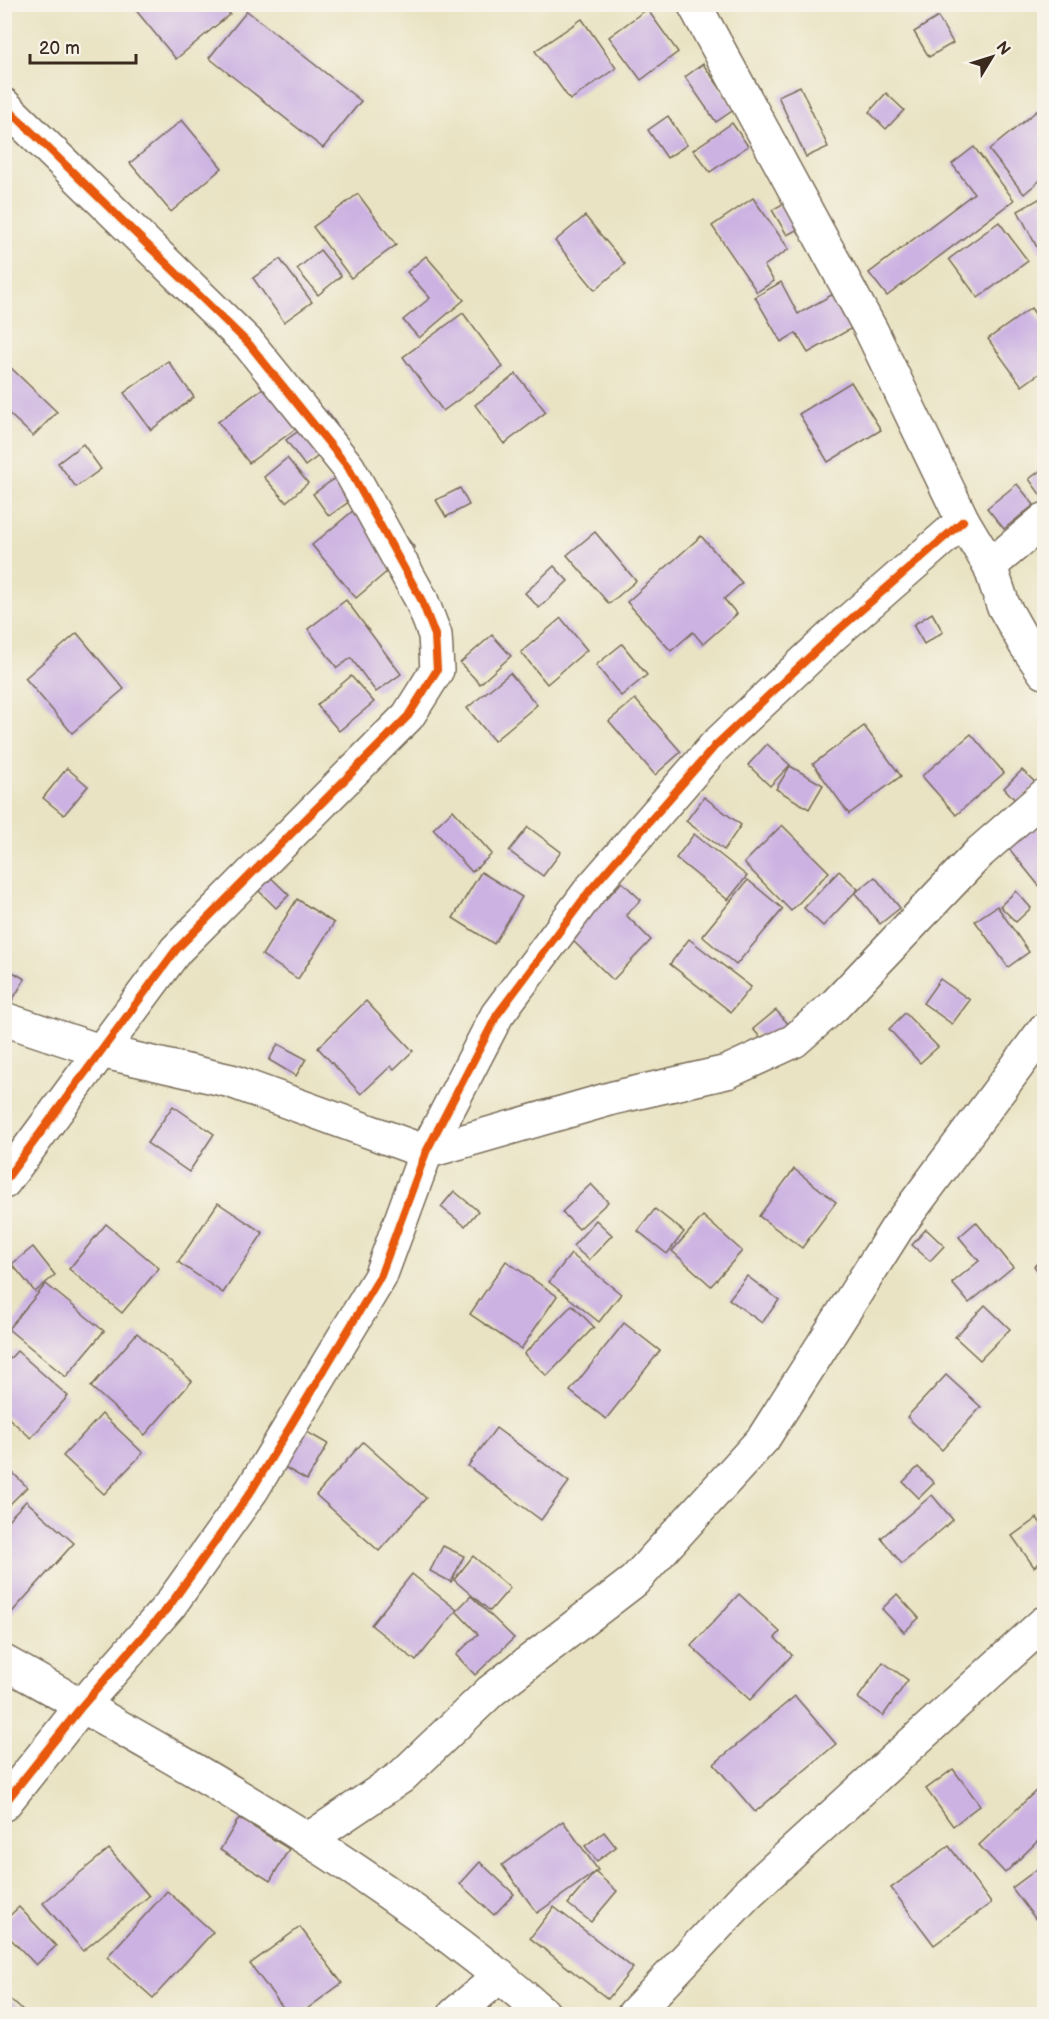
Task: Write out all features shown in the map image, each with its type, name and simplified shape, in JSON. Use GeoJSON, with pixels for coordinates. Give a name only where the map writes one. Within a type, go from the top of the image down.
{"type":"FeatureCollection","features":[{"type":"Feature","properties":{"kind":"street"},"geometry":{"type":"LineString","coordinates":[[694,4],[870,330],[963,521],[990,566],[1003,605],[1024,644],[1044,672]]}},
{"type":"Feature","properties":{"kind":"street"},"geometry":{"type":"LineString","coordinates":[[4,105],[249,344],[348,467],[421,599],[435,635],[437,670],[408,716],[176,950],[4,1182]]}},
{"type":"Feature","properties":{"kind":"street"},"geometry":{"type":"LineString","coordinates":[[990,566],[1044,520]]}},
{"type":"Feature","properties":{"kind":"street"},"geometry":{"type":"LineString","coordinates":[[4,1804],[82,1706],[171,1605],[252,1490],[380,1277],[426,1152],[497,1015],[599,880],[715,746],[835,633],[963,521]]}},
{"type":"Feature","properties":{"kind":"street"},"geometry":{"type":"LineString","coordinates":[[4,1018],[100,1051],[231,1081],[426,1152],[613,1098],[728,1072],[794,1041],[834,1006],[980,852],[1044,796]]}},
{"type":"Feature","properties":{"kind":"street"},"geometry":{"type":"LineString","coordinates":[[309,1839],[401,1777],[491,1691],[634,1581],[763,1440],[897,1228],[1044,1029]]}},
{"type":"Feature","properties":{"kind":"street"},"geometry":{"type":"LineString","coordinates":[[634,2014],[748,1893],[1044,1623]]}},
{"type":"Feature","properties":{"kind":"street"},"geometry":{"type":"LineString","coordinates":[[4,1662],[309,1839],[500,1976],[544,2014]]}},
{"type":"Feature","properties":{"kind":"street"},"geometry":{"type":"LineString","coordinates":[[455,2014],[500,1976]]}},
{"type":"Feature","properties":{"kind":"building"},"geometry":{"type":"Polygon","coordinates":[[[139,5],[222,5],[230,14],[176,59],[134,8],[139,5]]]}},
{"type":"Feature","properties":{"kind":"building"},"geometry":{"type":"Polygon","coordinates":[[[647,9],[678,52],[641,80],[609,37],[647,9]]]}},
{"type":"Feature","properties":{"kind":"building"},"geometry":{"type":"Polygon","coordinates":[[[247,11],[361,101],[323,148],[209,58],[247,11]]]}},
{"type":"Feature","properties":{"kind":"building"},"geometry":{"type":"Polygon","coordinates":[[[938,17],[953,43],[929,57],[914,32],[938,17]]]}},
{"type":"Feature","properties":{"kind":"building"},"geometry":{"type":"Polygon","coordinates":[[[582,19],[616,68],[570,100],[535,51],[582,19]]]}},
{"type":"Feature","properties":{"kind":"building"},"geometry":{"type":"Polygon","coordinates":[[[703,64],[735,109],[716,122],[685,77],[703,64]]]}},
{"type":"Feature","properties":{"kind":"building"},"geometry":{"type":"Polygon","coordinates":[[[800,86],[828,147],[806,157],[778,96],[800,86]]]}},
{"type":"Feature","properties":{"kind":"building"},"geometry":{"type":"Polygon","coordinates":[[[886,93],[904,110],[886,129],[869,112],[886,93]]]}},
{"type":"Feature","properties":{"kind":"building"},"geometry":{"type":"Polygon","coordinates":[[[1044,105],[1044,177],[1024,194],[989,150],[1044,105]]]}},
{"type":"Feature","properties":{"kind":"building"},"geometry":{"type":"Polygon","coordinates":[[[668,116],[687,145],[667,158],[648,130],[668,116]]]}},
{"type":"Feature","properties":{"kind":"building"},"geometry":{"type":"Polygon","coordinates":[[[182,120],[222,168],[171,212],[130,163],[182,120]]]}},
{"type":"Feature","properties":{"kind":"building"},"geometry":{"type":"Polygon","coordinates":[[[732,123],[748,146],[710,172],[693,150],[732,123]]]}},
{"type":"Feature","properties":{"kind":"building"},"geometry":{"type":"Polygon","coordinates":[[[974,147],[1014,200],[887,296],[869,273],[974,193],[952,164],[974,147]]]}},
{"type":"Feature","properties":{"kind":"building"},"geometry":{"type":"Polygon","coordinates":[[[358,194],[396,245],[351,278],[313,227],[358,194]]]}},
{"type":"Feature","properties":{"kind":"building"},"geometry":{"type":"Polygon","coordinates":[[[1044,196],[1044,250],[1040,253],[1018,211],[1044,196]]]}},
{"type":"Feature","properties":{"kind":"building"},"geometry":{"type":"Polygon","coordinates":[[[753,198],[789,249],[764,266],[774,281],[757,292],[712,226],[753,198]]]}},
{"type":"Feature","properties":{"kind":"building"},"geometry":{"type":"Polygon","coordinates":[[[793,198],[808,224],[787,235],[772,210],[793,198]]]}},
{"type":"Feature","properties":{"kind":"building"},"geometry":{"type":"Polygon","coordinates":[[[585,216],[625,264],[595,290],[555,241],[585,216]]]}},
{"type":"Feature","properties":{"kind":"building"},"geometry":{"type":"Polygon","coordinates":[[[999,222],[1028,261],[978,298],[949,259],[999,222]]]}},
{"type":"Feature","properties":{"kind":"building"},"geometry":{"type":"Polygon","coordinates":[[[320,250],[341,276],[318,295],[297,269],[320,250]]]}},
{"type":"Feature","properties":{"kind":"building"},"geometry":{"type":"Polygon","coordinates":[[[426,256],[464,300],[419,338],[403,320],[430,298],[407,272],[426,256]]]}},
{"type":"Feature","properties":{"kind":"building"},"geometry":{"type":"Polygon","coordinates":[[[280,259],[312,302],[284,322],[253,278],[280,259]]]}},
{"type":"Feature","properties":{"kind":"building"},"geometry":{"type":"Polygon","coordinates":[[[781,282],[798,314],[835,293],[854,327],[808,353],[796,333],[781,342],[755,297],[781,282]]]}},
{"type":"Feature","properties":{"kind":"building"},"geometry":{"type":"Polygon","coordinates":[[[1031,308],[1044,327],[1044,370],[1022,386],[988,339],[1031,308]]]}},
{"type":"Feature","properties":{"kind":"building"},"geometry":{"type":"Polygon","coordinates":[[[463,313],[503,367],[443,411],[403,357],[463,313]]]}},
{"type":"Feature","properties":{"kind":"building"},"geometry":{"type":"Polygon","coordinates":[[[168,361],[194,397],[151,430],[124,393],[168,361]]]}},
{"type":"Feature","properties":{"kind":"building"},"geometry":{"type":"Polygon","coordinates":[[[9,366],[57,412],[33,436],[4,409],[4,372],[9,366]]]}},
{"type":"Feature","properties":{"kind":"building"},"geometry":{"type":"Polygon","coordinates":[[[516,374],[546,412],[504,444],[475,405],[516,374]]]}},
{"type":"Feature","properties":{"kind":"building"},"geometry":{"type":"Polygon","coordinates":[[[851,382],[881,430],[828,462],[799,414],[851,382]]]}},
{"type":"Feature","properties":{"kind":"building"},"geometry":{"type":"Polygon","coordinates":[[[267,385],[298,427],[249,463],[218,422],[267,385]]]}},
{"type":"Feature","properties":{"kind":"building"},"geometry":{"type":"Polygon","coordinates":[[[327,411],[345,436],[305,466],[286,440],[327,411]]]}},
{"type":"Feature","properties":{"kind":"building"},"geometry":{"type":"Polygon","coordinates":[[[83,444],[101,469],[76,487],[58,463],[83,444]]]}},
{"type":"Feature","properties":{"kind":"building"},"geometry":{"type":"Polygon","coordinates":[[[287,458],[308,483],[286,502],[264,477],[287,458]]]}},
{"type":"Feature","properties":{"kind":"building"},"geometry":{"type":"Polygon","coordinates":[[[1044,468],[1044,500],[1029,479],[1044,468]]]}},
{"type":"Feature","properties":{"kind":"building"},"geometry":{"type":"Polygon","coordinates":[[[348,469],[364,491],[329,516],[313,494],[348,469]]]}},
{"type":"Feature","properties":{"kind":"building"},"geometry":{"type":"Polygon","coordinates":[[[1017,484],[1034,505],[1004,529],[987,508],[1017,484]]]}},
{"type":"Feature","properties":{"kind":"building"},"geometry":{"type":"Polygon","coordinates":[[[460,488],[469,505],[446,517],[436,500],[460,488]]]}},
{"type":"Feature","properties":{"kind":"building"},"geometry":{"type":"Polygon","coordinates":[[[372,495],[415,548],[356,598],[312,545],[372,495]]]}},
{"type":"Feature","properties":{"kind":"building"},"geometry":{"type":"Polygon","coordinates":[[[595,532],[636,581],[609,604],[567,555],[595,532]]]}},
{"type":"Feature","properties":{"kind":"building"},"geometry":{"type":"Polygon","coordinates":[[[701,536],[742,583],[724,599],[737,614],[703,644],[693,632],[671,651],[627,602],[701,536]]]}},
{"type":"Feature","properties":{"kind":"building"},"geometry":{"type":"Polygon","coordinates":[[[554,566],[568,581],[539,608],[525,593],[554,566]]]}},
{"type":"Feature","properties":{"kind":"building"},"geometry":{"type":"Polygon","coordinates":[[[346,600],[401,674],[376,692],[351,658],[337,668],[308,629],[346,600]]]}},
{"type":"Feature","properties":{"kind":"building"},"geometry":{"type":"Polygon","coordinates":[[[932,613],[943,632],[924,644],[913,625],[932,613]]]}},
{"type":"Feature","properties":{"kind":"building"},"geometry":{"type":"Polygon","coordinates":[[[561,618],[587,650],[547,684],[521,652],[561,618]]]}},
{"type":"Feature","properties":{"kind":"building"},"geometry":{"type":"Polygon","coordinates":[[[77,633],[124,689],[72,733],[25,678],[77,633]]]}},
{"type":"Feature","properties":{"kind":"building"},"geometry":{"type":"Polygon","coordinates":[[[492,635],[511,656],[480,684],[460,663],[492,635]]]}},
{"type":"Feature","properties":{"kind":"building"},"geometry":{"type":"Polygon","coordinates":[[[622,644],[647,675],[621,696],[596,665],[622,644]]]}},
{"type":"Feature","properties":{"kind":"building"},"geometry":{"type":"Polygon","coordinates":[[[510,673],[537,705],[494,741],[467,708],[510,673]]]}},
{"type":"Feature","properties":{"kind":"building"},"geometry":{"type":"Polygon","coordinates":[[[351,676],[374,702],[339,731],[317,705],[351,676]]]}},
{"type":"Feature","properties":{"kind":"building"},"geometry":{"type":"Polygon","coordinates":[[[635,699],[681,752],[655,775],[609,721],[635,699]]]}},
{"type":"Feature","properties":{"kind":"building"},"geometry":{"type":"Polygon","coordinates":[[[864,726],[901,776],[849,814],[813,764],[864,726]]]}},
{"type":"Feature","properties":{"kind":"building"},"geometry":{"type":"Polygon","coordinates":[[[971,734],[1004,773],[956,815],[922,776],[971,734]]]}},
{"type":"Feature","properties":{"kind":"building"},"geometry":{"type":"Polygon","coordinates":[[[767,744],[790,765],[770,786],[748,765],[767,744]]]}},
{"type":"Feature","properties":{"kind":"building"},"geometry":{"type":"Polygon","coordinates":[[[790,766],[823,785],[809,809],[776,789],[790,766]]]}},
{"type":"Feature","properties":{"kind":"building"},"geometry":{"type":"Polygon","coordinates":[[[67,768],[88,786],[64,815],[43,798],[67,768]]]}},
{"type":"Feature","properties":{"kind":"building"},"geometry":{"type":"Polygon","coordinates":[[[1022,770],[1037,784],[1018,803],[1004,788],[1022,770]]]}},
{"type":"Feature","properties":{"kind":"building"},"geometry":{"type":"Polygon","coordinates":[[[704,797],[741,825],[724,850],[686,821],[704,797]]]}},
{"type":"Feature","properties":{"kind":"building"},"geometry":{"type":"Polygon","coordinates":[[[453,810],[492,854],[472,872],[433,829],[453,810]]]}},
{"type":"Feature","properties":{"kind":"building"},"geometry":{"type":"Polygon","coordinates":[[[1030,819],[1044,838],[1044,892],[1003,841],[1030,819]]]}},
{"type":"Feature","properties":{"kind":"building"},"geometry":{"type":"Polygon","coordinates":[[[782,825],[829,872],[791,911],[744,863],[782,825]]]}},
{"type":"Feature","properties":{"kind":"building"},"geometry":{"type":"Polygon","coordinates":[[[528,827],[561,852],[543,876],[509,851],[528,827]]]}},
{"type":"Feature","properties":{"kind":"building"},"geometry":{"type":"Polygon","coordinates":[[[694,834],[747,876],[728,900],[676,858],[694,834]]]}},
{"type":"Feature","properties":{"kind":"building"},"geometry":{"type":"Polygon","coordinates":[[[263,870],[289,895],[276,908],[251,883],[263,870]]]}},
{"type":"Feature","properties":{"kind":"building"},"geometry":{"type":"Polygon","coordinates":[[[839,871],[858,889],[823,926],[804,908],[839,871]]]}},
{"type":"Feature","properties":{"kind":"building"},"geometry":{"type":"Polygon","coordinates":[[[481,872],[522,897],[494,944],[453,918],[481,872]]]}},
{"type":"Feature","properties":{"kind":"building"},"geometry":{"type":"Polygon","coordinates":[[[875,877],[900,908],[880,924],[855,893],[875,877]]]}},
{"type":"Feature","properties":{"kind":"building"},"geometry":{"type":"Polygon","coordinates":[[[748,880],[783,909],[736,965],[702,936],[748,880]]]}},
{"type":"Feature","properties":{"kind":"building"},"geometry":{"type":"Polygon","coordinates":[[[622,882],[641,900],[626,915],[651,940],[613,980],[564,932],[601,894],[606,899],[622,882]]]}},
{"type":"Feature","properties":{"kind":"building"},"geometry":{"type":"Polygon","coordinates":[[[1016,891],[1031,908],[1016,922],[1000,906],[1016,891]]]}},
{"type":"Feature","properties":{"kind":"building"},"geometry":{"type":"Polygon","coordinates":[[[297,899],[334,923],[298,979],[262,955],[297,899]]]}},
{"type":"Feature","properties":{"kind":"building"},"geometry":{"type":"Polygon","coordinates":[[[997,906],[1029,952],[1008,967],[975,921],[997,906]]]}},
{"type":"Feature","properties":{"kind":"building"},"geometry":{"type":"Polygon","coordinates":[[[689,939],[751,987],[731,1012],[670,964],[689,939]]]}},
{"type":"Feature","properties":{"kind":"building"},"geometry":{"type":"Polygon","coordinates":[[[4,967],[25,979],[9,1006],[4,1003],[4,967]]]}},
{"type":"Feature","properties":{"kind":"building"},"geometry":{"type":"Polygon","coordinates":[[[940,979],[970,1000],[952,1024],[923,1003],[940,979]]]}},
{"type":"Feature","properties":{"kind":"building"},"geometry":{"type":"Polygon","coordinates":[[[366,1001],[413,1051],[394,1069],[391,1066],[361,1094],[318,1048],[366,1001]]]}},
{"type":"Feature","properties":{"kind":"building"},"geometry":{"type":"Polygon","coordinates":[[[776,1010],[796,1033],[774,1053],[753,1029],[776,1010]]]}},
{"type":"Feature","properties":{"kind":"building"},"geometry":{"type":"Polygon","coordinates":[[[905,1013],[938,1047],[920,1063],[889,1029],[905,1013]]]}},
{"type":"Feature","properties":{"kind":"building"},"geometry":{"type":"Polygon","coordinates":[[[278,1044],[306,1059],[296,1076],[269,1060],[278,1044]]]}},
{"type":"Feature","properties":{"kind":"building"},"geometry":{"type":"Polygon","coordinates":[[[173,1106],[214,1134],[189,1172],[147,1143],[173,1106]]]}},
{"type":"Feature","properties":{"kind":"building"},"geometry":{"type":"Polygon","coordinates":[[[794,1169],[836,1202],[802,1248],[759,1216],[794,1169]]]}},
{"type":"Feature","properties":{"kind":"building"},"geometry":{"type":"Polygon","coordinates":[[[591,1184],[608,1202],[579,1229],[562,1212],[591,1184]]]}},
{"type":"Feature","properties":{"kind":"building"},"geometry":{"type":"Polygon","coordinates":[[[454,1191],[478,1211],[465,1226],[441,1207],[454,1191]]]}},
{"type":"Feature","properties":{"kind":"building"},"geometry":{"type":"Polygon","coordinates":[[[218,1203],[263,1233],[223,1293],[178,1262],[218,1203]]]}},
{"type":"Feature","properties":{"kind":"building"},"geometry":{"type":"Polygon","coordinates":[[[655,1209],[684,1232],[667,1254],[638,1231],[655,1209]]]}},
{"type":"Feature","properties":{"kind":"building"},"geometry":{"type":"Polygon","coordinates":[[[703,1216],[742,1251],[711,1286],[672,1251],[703,1216]]]}},
{"type":"Feature","properties":{"kind":"building"},"geometry":{"type":"Polygon","coordinates":[[[596,1220],[612,1235],[589,1260],[573,1246],[596,1220]]]}},
{"type":"Feature","properties":{"kind":"building"},"geometry":{"type":"Polygon","coordinates":[[[976,1222],[1013,1267],[969,1303],[952,1283],[979,1261],[959,1237],[976,1222]]]}},
{"type":"Feature","properties":{"kind":"building"},"geometry":{"type":"Polygon","coordinates":[[[106,1224],[159,1268],[122,1313],[69,1269],[106,1224]]]}},
{"type":"Feature","properties":{"kind":"building"},"geometry":{"type":"Polygon","coordinates":[[[926,1229],[944,1246],[930,1261],[912,1245],[926,1229]]]}},
{"type":"Feature","properties":{"kind":"building"},"geometry":{"type":"Polygon","coordinates":[[[33,1247],[55,1275],[35,1292],[12,1264],[33,1247]]]}},
{"type":"Feature","properties":{"kind":"building"},"geometry":{"type":"Polygon","coordinates":[[[571,1254],[621,1294],[599,1322],[549,1282],[571,1254]]]}},
{"type":"Feature","properties":{"kind":"building"},"geometry":{"type":"Polygon","coordinates":[[[1044,1257],[1044,1279],[1034,1266],[1044,1257]]]}},
{"type":"Feature","properties":{"kind":"building"},"geometry":{"type":"Polygon","coordinates":[[[506,1261],[557,1296],[521,1349],[470,1314],[506,1261]]]}},
{"type":"Feature","properties":{"kind":"building"},"geometry":{"type":"Polygon","coordinates":[[[747,1276],[779,1300],[762,1323],[729,1299],[747,1276]]]}},
{"type":"Feature","properties":{"kind":"building"},"geometry":{"type":"Polygon","coordinates":[[[46,1284],[104,1331],[66,1377],[8,1329],[46,1284]]]}},
{"type":"Feature","properties":{"kind":"building"},"geometry":{"type":"Polygon","coordinates":[[[572,1305],[594,1327],[547,1376],[524,1354],[572,1305]]]}},
{"type":"Feature","properties":{"kind":"building"},"geometry":{"type":"Polygon","coordinates":[[[985,1305],[1010,1329],[980,1360],[955,1337],[985,1305]]]}},
{"type":"Feature","properties":{"kind":"building"},"geometry":{"type":"Polygon","coordinates":[[[624,1323],[660,1351],[606,1419],[570,1391],[624,1323]]]}},
{"type":"Feature","properties":{"kind":"building"},"geometry":{"type":"Polygon","coordinates":[[[137,1333],[192,1381],[145,1435],[91,1387],[137,1333]]]}},
{"type":"Feature","properties":{"kind":"building"},"geometry":{"type":"Polygon","coordinates":[[[17,1351],[68,1396],[31,1438],[4,1414],[4,1365],[17,1351]]]}},
{"type":"Feature","properties":{"kind":"building"},"geometry":{"type":"Polygon","coordinates":[[[946,1375],[981,1407],[942,1450],[907,1417],[946,1375]]]}},
{"type":"Feature","properties":{"kind":"building"},"geometry":{"type":"Polygon","coordinates":[[[102,1414],[143,1453],[104,1494],[63,1456],[102,1414]]]}},
{"type":"Feature","properties":{"kind":"building"},"geometry":{"type":"Polygon","coordinates":[[[496,1428],[569,1482],[541,1520],[468,1466],[496,1428]]]}},
{"type":"Feature","properties":{"kind":"building"},"geometry":{"type":"Polygon","coordinates":[[[305,1431],[328,1444],[307,1480],[284,1467],[305,1431]]]}},
{"type":"Feature","properties":{"kind":"building"},"geometry":{"type":"Polygon","coordinates":[[[363,1442],[426,1498],[379,1551],[316,1495],[363,1442]]]}},
{"type":"Feature","properties":{"kind":"building"},"geometry":{"type":"Polygon","coordinates":[[[4,1464],[27,1487],[4,1510],[4,1464]]]}},
{"type":"Feature","properties":{"kind":"building"},"geometry":{"type":"Polygon","coordinates":[[[918,1467],[934,1483],[919,1498],[903,1482],[918,1467]]]}},
{"type":"Feature","properties":{"kind":"building"},"geometry":{"type":"Polygon","coordinates":[[[932,1495],[953,1520],[902,1564],[881,1538],[932,1495]]]}},
{"type":"Feature","properties":{"kind":"building"},"geometry":{"type":"Polygon","coordinates":[[[26,1501],[74,1543],[4,1621],[4,1524],[26,1501]]]}},
{"type":"Feature","properties":{"kind":"building"},"geometry":{"type":"Polygon","coordinates":[[[1037,1518],[1044,1528],[1044,1559],[1034,1567],[1012,1536],[1037,1518]]]}},
{"type":"Feature","properties":{"kind":"building"},"geometry":{"type":"Polygon","coordinates":[[[443,1546],[464,1556],[451,1582],[430,1571],[443,1546]]]}},
{"type":"Feature","properties":{"kind":"building"},"geometry":{"type":"Polygon","coordinates":[[[473,1556],[510,1588],[490,1611],[454,1580],[473,1556]]]}},
{"type":"Feature","properties":{"kind":"building"},"geometry":{"type":"Polygon","coordinates":[[[412,1574],[457,1610],[471,1596],[514,1638],[475,1675],[456,1655],[478,1634],[456,1611],[416,1661],[371,1625],[412,1574]]]}},
{"type":"Feature","properties":{"kind":"building"},"geometry":{"type":"Polygon","coordinates":[[[739,1594],[780,1632],[775,1638],[792,1655],[750,1700],[691,1646],[739,1594]]]}},
{"type":"Feature","properties":{"kind":"building"},"geometry":{"type":"Polygon","coordinates":[[[897,1594],[919,1618],[904,1632],[882,1609],[897,1594]]]}},
{"type":"Feature","properties":{"kind":"building"},"geometry":{"type":"Polygon","coordinates":[[[883,1662],[908,1680],[883,1716],[858,1698],[883,1662]]]}},
{"type":"Feature","properties":{"kind":"building"},"geometry":{"type":"Polygon","coordinates":[[[795,1696],[836,1744],[755,1812],[714,1764],[795,1696]]]}},
{"type":"Feature","properties":{"kind":"building"},"geometry":{"type":"Polygon","coordinates":[[[953,1769],[980,1805],[953,1826],[926,1789],[953,1769]]]}},
{"type":"Feature","properties":{"kind":"building"},"geometry":{"type":"Polygon","coordinates":[[[1041,1786],[1044,1789],[1044,1835],[1005,1873],[979,1845],[1041,1786]]]}},
{"type":"Feature","properties":{"kind":"building"},"geometry":{"type":"Polygon","coordinates":[[[239,1818],[289,1849],[270,1881],[220,1850],[239,1818]]]}},
{"type":"Feature","properties":{"kind":"building"},"geometry":{"type":"Polygon","coordinates":[[[563,1821],[598,1870],[537,1913],[502,1865],[563,1821]]]}},
{"type":"Feature","properties":{"kind":"building"},"geometry":{"type":"Polygon","coordinates":[[[604,1832],[616,1847],[597,1861],[585,1846],[604,1832]]]}},
{"type":"Feature","properties":{"kind":"building"},"geometry":{"type":"Polygon","coordinates":[[[949,1846],[991,1903],[934,1945],[891,1888],[949,1846]]]}},
{"type":"Feature","properties":{"kind":"building"},"geometry":{"type":"Polygon","coordinates":[[[109,1849],[149,1896],[83,1951],[43,1903],[109,1849]]]}},
{"type":"Feature","properties":{"kind":"building"},"geometry":{"type":"Polygon","coordinates":[[[480,1862],[514,1894],[494,1915],[460,1884],[480,1862]]]}},
{"type":"Feature","properties":{"kind":"building"},"geometry":{"type":"Polygon","coordinates":[[[1044,1864],[1044,1916],[1037,1921],[1012,1888],[1044,1864]]]}},
{"type":"Feature","properties":{"kind":"building"},"geometry":{"type":"Polygon","coordinates":[[[595,1872],[617,1891],[591,1922],[568,1904],[595,1872]]]}},
{"type":"Feature","properties":{"kind":"building"},"geometry":{"type":"Polygon","coordinates":[[[167,1891],[213,1932],[153,1998],[107,1957],[167,1891]]]}},
{"type":"Feature","properties":{"kind":"building"},"geometry":{"type":"Polygon","coordinates":[[[19,1907],[56,1946],[36,1965],[4,1932],[4,1921],[19,1907]]]}},
{"type":"Feature","properties":{"kind":"building"},"geometry":{"type":"Polygon","coordinates":[[[554,1907],[633,1968],[608,1999],[530,1938],[554,1907]]]}},
{"type":"Feature","properties":{"kind":"building"},"geometry":{"type":"Polygon","coordinates":[[[300,1927],[342,1983],[300,2014],[288,2014],[250,1964],[300,1927]]]}},
{"type":"Feature","properties":{"kind":"building"},"geometry":{"type":"Polygon","coordinates":[[[4,1995],[28,2014],[4,2014],[4,1995]]]}},
{"type":"Feature","properties":{"kind":"cycle path"},"geometry":{"type":"LineString","coordinates":[[4,105],[249,344],[348,467],[421,599],[435,635],[437,670],[408,716],[176,950],[4,1182]]}},
{"type":"Feature","properties":{"kind":"cycle path"},"geometry":{"type":"LineString","coordinates":[[4,1804],[82,1706],[170,1605],[252,1490],[380,1277],[426,1152],[497,1015],[591,889],[715,746],[835,633],[963,521]]}}]}
